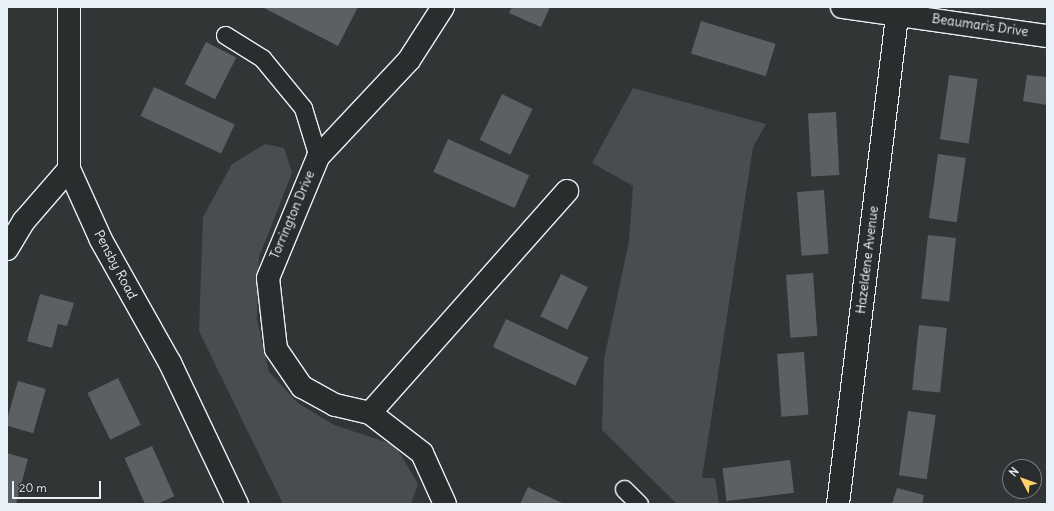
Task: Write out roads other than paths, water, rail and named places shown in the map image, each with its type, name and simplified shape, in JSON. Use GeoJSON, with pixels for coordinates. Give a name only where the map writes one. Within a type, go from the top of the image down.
{"type":"FeatureCollection","features":[{"type":"Feature","properties":{"kind":"street","name":"Pensby Road"},"geometry":{"type":"LineString","coordinates":[[69,7],[69,169],[101,240],[170,363],[236,504]]}},
{"type":"Feature","properties":{"kind":"street","name":"Torrington Drive"},"geometry":{"type":"LineString","coordinates":[[443,7],[409,60],[318,157],[268,278],[276,349],[302,387],[335,405],[370,413],[422,453],[445,504]]}},
{"type":"Feature","properties":{"kind":"street","name":"Beaumaris Drive"},"geometry":{"type":"LineString","coordinates":[[842,7],[897,16],[962,14],[1047,36]]}},
{"type":"Feature","properties":{"kind":"street","name":"Hazeldene Avenue"},"geometry":{"type":"LineString","coordinates":[[838,504],[897,16]]}},
{"type":"Feature","properties":{"kind":"street"},"geometry":{"type":"LineString","coordinates":[[7,249],[24,221],[69,169]]}},
{"type":"Feature","properties":{"kind":"street"},"geometry":{"type":"LineString","coordinates":[[370,413],[567,191]]}},
{"type":"Feature","properties":{"kind":"lane"},"geometry":{"type":"LineString","coordinates":[[225,35],[262,58],[304,108],[318,157]]}},
{"type":"Feature","properties":{"kind":"lane"},"geometry":{"type":"LineString","coordinates":[[624,489],[639,504]]}}]}
